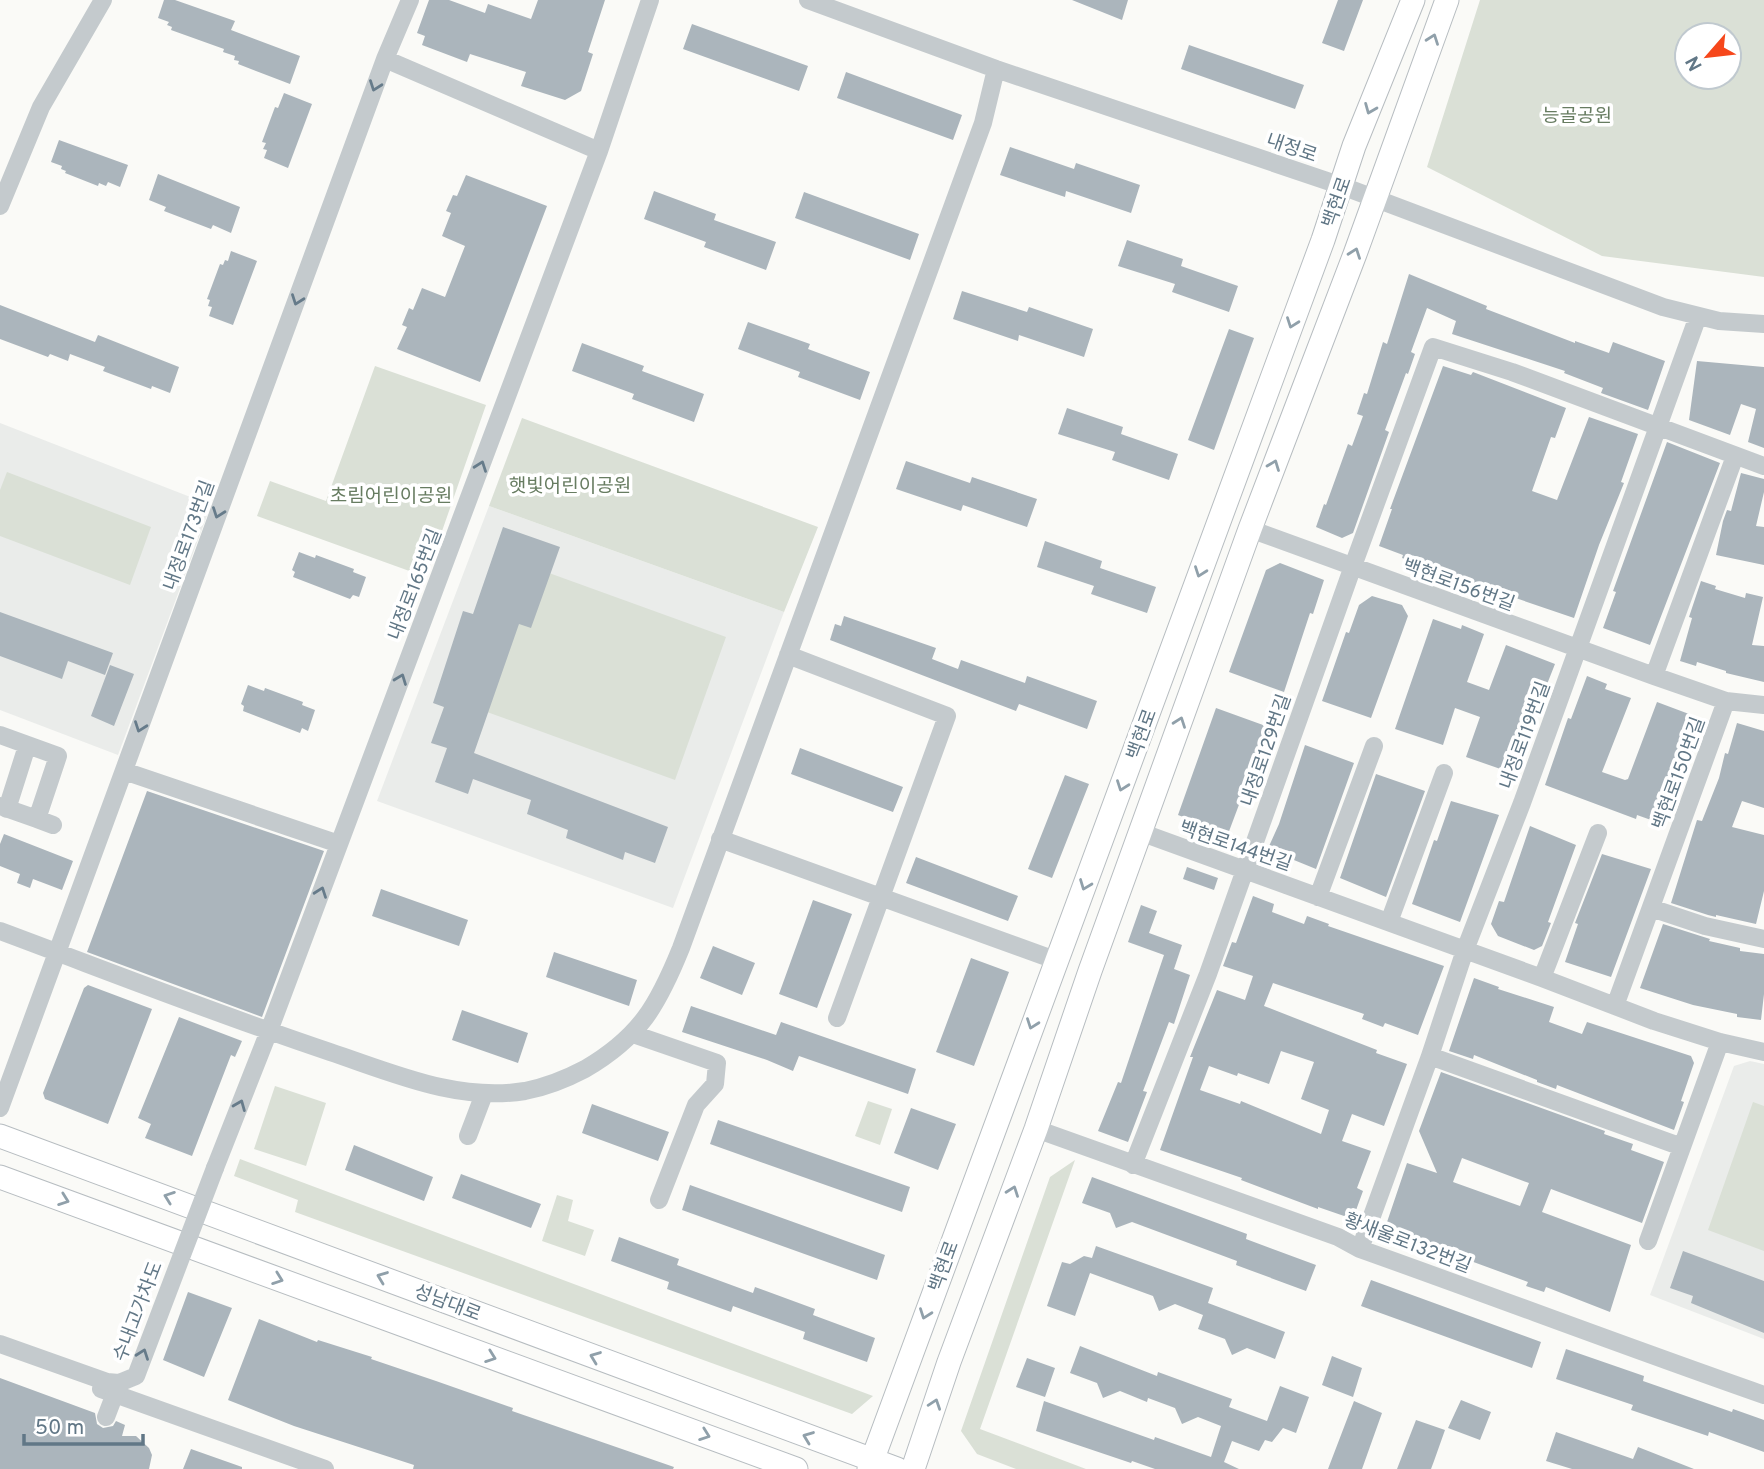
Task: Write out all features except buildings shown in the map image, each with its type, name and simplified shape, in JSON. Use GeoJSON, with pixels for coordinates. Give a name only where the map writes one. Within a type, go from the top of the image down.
{"type":"FeatureCollection","features":[{"type":"Feature","properties":{"kind":"main road","name":"백현로"},"geometry":{"type":"LineString","coordinates":[[871,1465],[1055,960],[1110,821],[1342,186],[1354,146],[1413,0]]}},
{"type":"Feature","properties":{"kind":"main road","name":"백현로"},"geometry":{"type":"LineString","coordinates":[[913,1469],[949,1362],[1036,1129],[1250,529],[1447,0]]}},
{"type":"Feature","properties":{"kind":"main road","name":"성남대로"},"geometry":{"type":"LineString","coordinates":[[0,1136],[871,1465],[897,1469]]}},
{"type":"Feature","properties":{"kind":"main road","name":"성남대로"},"geometry":{"type":"LineString","coordinates":[[0,1177],[796,1469]]}},
{"type":"Feature","properties":{"kind":"street"},"geometry":{"type":"LineString","coordinates":[[0,206],[41,107],[103,0]]}},
{"type":"Feature","properties":{"kind":"street","name":"내정로173번길"},"geometry":{"type":"LineString","coordinates":[[0,1108],[385,59],[410,0]]}},
{"type":"Feature","properties":{"kind":"street","name":"내정로165번길"},"geometry":{"type":"LineString","coordinates":[[215,1168],[270,1031],[599,151],[650,0]]}},
{"type":"Feature","properties":{"kind":"street","name":"내정로"},"geometry":{"type":"LineString","coordinates":[[808,0],[996,69],[1342,186],[1663,307],[1719,321],[1764,324]]}},
{"type":"Feature","properties":{"kind":"street"},"geometry":{"type":"LineString","coordinates":[[385,59],[599,151]]}},
{"type":"Feature","properties":{"kind":"street"},"geometry":{"type":"LineString","coordinates":[[0,931],[270,1031],[426,1083],[484,1094],[528,1090],[568,1078],[612,1051],[633,1034],[667,984],[984,123],[996,69]]}},
{"type":"Feature","properties":{"kind":"street","name":"내정로119번길"},"geometry":{"type":"LineString","coordinates":[[1360,1249],[1465,950],[1522,803],[1698,316]]}},
{"type":"Feature","properties":{"kind":"street","name":"내정로129번길"},"geometry":{"type":"LineString","coordinates":[[1133,1165],[1208,974],[1433,347],[1512,372],[1658,428]]}},
{"type":"Feature","properties":{"kind":"street"},"geometry":{"type":"LineString","coordinates":[[1658,428],[1764,466]]}},
{"type":"Feature","properties":{"kind":"street"},"geometry":{"type":"LineString","coordinates":[[1654,677],[1735,456]]}},
{"type":"Feature","properties":{"kind":"street","name":"백현로156번길"},"geometry":{"type":"LineString","coordinates":[[1250,529],[1654,677],[1726,701],[1764,705]]}},
{"type":"Feature","properties":{"kind":"street"},"geometry":{"type":"LineString","coordinates":[[788,655],[947,716],[837,1018]]}},
{"type":"Feature","properties":{"kind":"street","name":"백현로150번길"},"geometry":{"type":"LineString","coordinates":[[1651,908],[1726,701]]}},
{"type":"Feature","properties":{"kind":"street"},"geometry":{"type":"LineString","coordinates":[[0,735],[58,756],[45,822],[4,808],[27,746]]}},
{"type":"Feature","properties":{"kind":"street"},"geometry":{"type":"LineString","coordinates":[[1318,897],[1374,746]]}},
{"type":"Feature","properties":{"kind":"street"},"geometry":{"type":"LineString","coordinates":[[124,771],[339,844]]}},
{"type":"Feature","properties":{"kind":"street"},"geometry":{"type":"LineString","coordinates":[[1389,922],[1444,773]]}},
{"type":"Feature","properties":{"kind":"street","name":"백현로144번길"},"geometry":{"type":"LineString","coordinates":[[1140,832],[1615,1006],[1720,1042],[1764,1052]]}},
{"type":"Feature","properties":{"kind":"street"},"geometry":{"type":"LineString","coordinates":[[1542,978],[1598,833]]}},
{"type":"Feature","properties":{"kind":"street"},"geometry":{"type":"LineString","coordinates":[[720,839],[1055,960]]}},
{"type":"Feature","properties":{"kind":"street"},"geometry":{"type":"LineString","coordinates":[[1615,1006],[1651,908],[1705,926],[1764,939]]}},
{"type":"Feature","properties":{"kind":"street"},"geometry":{"type":"LineString","coordinates":[[633,1034],[718,1063],[715,1084],[696,1105],[659,1199]]}},
{"type":"Feature","properties":{"kind":"street"},"geometry":{"type":"LineString","coordinates":[[1648,1241],[1720,1042]]}},
{"type":"Feature","properties":{"kind":"street"},"geometry":{"type":"LineString","coordinates":[[1430,1056],[1682,1147]]}},
{"type":"Feature","properties":{"kind":"street"},"geometry":{"type":"LineString","coordinates":[[468,1136],[484,1094]]}},
{"type":"Feature","properties":{"kind":"street","name":"황새울로132번길"},"geometry":{"type":"LineString","coordinates":[[1036,1129],[1338,1237],[1360,1249],[1563,1321],[1612,1342],[1764,1395]]}},
{"type":"Feature","properties":{"kind":"street","name":"수내고가차도"},"geometry":{"type":"LineString","coordinates":[[0,1344],[107,1382],[119,1383],[136,1376],[215,1168]]}},
{"type":"Feature","properties":{"kind":"street"},"geometry":{"type":"LineString","coordinates":[[0,1353],[325,1469]]}},
{"type":"Feature","properties":{"kind":"street"},"geometry":{"type":"LineString","coordinates":[[106,1418],[119,1383]]}},
{"type":"Feature","properties":{"kind":"shaded area"},"geometry":{"type":"Polygon","coordinates":[[[0,423],[211,505],[118,755],[0,710],[0,423]]]}},
{"type":"Feature","properties":{"kind":"shaded area"},"geometry":{"type":"Polygon","coordinates":[[[489,506],[784,612],[673,908],[377,801],[489,506]]]}},
{"type":"Feature","properties":{"kind":"shaded area"},"geometry":{"type":"Polygon","coordinates":[[[1750,1061],[1764,1064],[1764,1339],[1650,1295],[1734,1066],[1750,1061]]]}},
{"type":"Feature","properties":{"kind":"green space","name":"능골공원"},"geometry":{"type":"Polygon","coordinates":[[[1480,0],[1764,0],[1764,277],[1602,256],[1427,167],[1480,0]]]}},
{"type":"Feature","properties":{"kind":"green space","name":"초림어린이공원"},"geometry":{"type":"Polygon","coordinates":[[[375,366],[486,405],[426,577],[257,516],[270,481],[326,501],[375,366]]]}},
{"type":"Feature","properties":{"kind":"green space","name":"햇빛어린이공원"},"geometry":{"type":"Polygon","coordinates":[[[522,418],[818,527],[784,612],[489,506],[522,418]]]}},
{"type":"Feature","properties":{"kind":"green space"},"geometry":{"type":"Polygon","coordinates":[[[7,472],[151,527],[130,585],[0,536],[0,490],[7,472]]]}},
{"type":"Feature","properties":{"kind":"green space"},"geometry":{"type":"Polygon","coordinates":[[[538,569],[726,637],[675,780],[487,712],[538,569]]]}},
{"type":"Feature","properties":{"kind":"green space"},"geometry":{"type":"Polygon","coordinates":[[[275,1086],[326,1103],[306,1166],[254,1149],[275,1086]]]}},
{"type":"Feature","properties":{"kind":"green space"},"geometry":{"type":"Polygon","coordinates":[[[868,1101],[892,1109],[880,1145],[855,1136],[868,1101]]]}},
{"type":"Feature","properties":{"kind":"green space"},"geometry":{"type":"Polygon","coordinates":[[[1753,1102],[1764,1106],[1764,1251],[1708,1230],[1753,1102]]]}},
{"type":"Feature","properties":{"kind":"green space"},"geometry":{"type":"Polygon","coordinates":[[[240,1159],[873,1396],[852,1414],[295,1212],[298,1200],[234,1176],[240,1159]]]}},
{"type":"Feature","properties":{"kind":"green space"},"geometry":{"type":"Polygon","coordinates":[[[1075,1160],[980,1429],[1086,1469],[1016,1469],[977,1454],[961,1431],[1050,1177],[1075,1160]]]}},
{"type":"Feature","properties":{"kind":"green space"},"geometry":{"type":"Polygon","coordinates":[[[557,1195],[573,1200],[568,1221],[594,1230],[585,1256],[542,1241],[557,1195]]]}}]}
